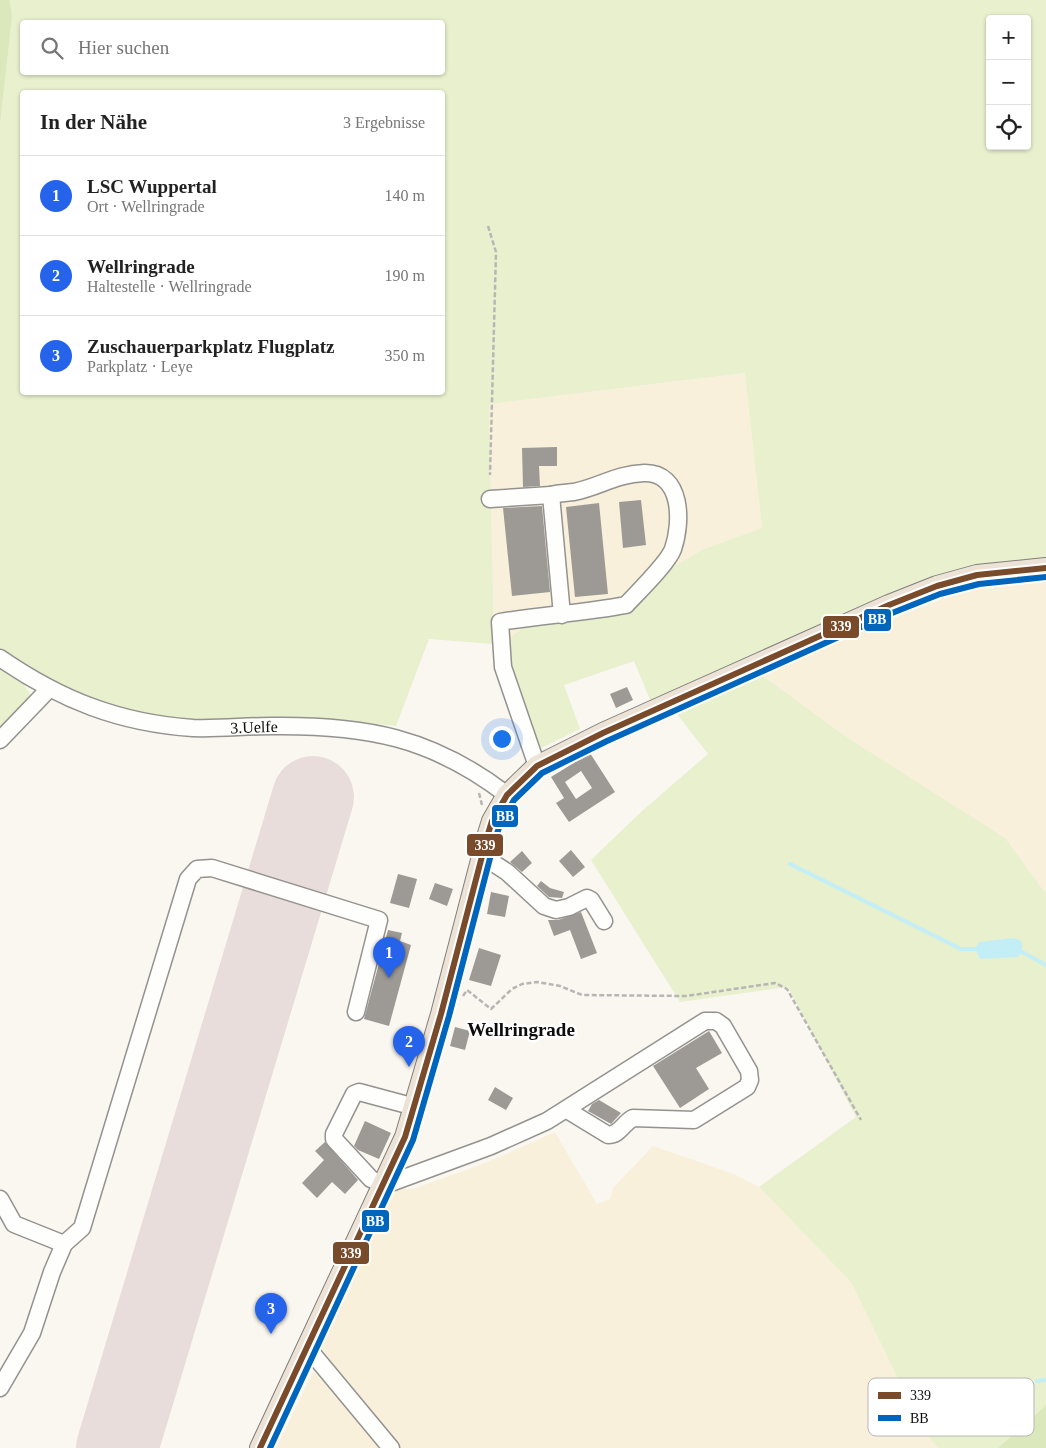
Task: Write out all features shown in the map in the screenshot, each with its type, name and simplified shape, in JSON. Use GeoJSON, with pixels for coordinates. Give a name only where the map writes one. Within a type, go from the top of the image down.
{"type":"FeatureCollection","features":[{"type":"Feature","properties":{"kind":"main road"},"geometry":{"type":"LineString","coordinates":[[260,1448],[405,1137],[441,1014],[481,855],[492,821],[507,795],[537,766],[662,707],[889,605],[937,586],[977,574],[1046,568]]}},
{"type":"Feature","properties":{"kind":"street"},"geometry":{"type":"LineString","coordinates":[[490,499],[574,492],[616,476],[646,473],[664,478],[674,492],[679,516],[672,551],[626,605],[500,622],[503,667],[537,766]]}},
{"type":"Feature","properties":{"kind":"street"},"geometry":{"type":"LineString","coordinates":[[551,495],[562,615]]}},
{"type":"Feature","properties":{"kind":"street","name":"3.Uelfe"},"geometry":{"type":"LineString","coordinates":[[0,658],[49,689],[110,714],[152,723],[194,728],[324,726],[370,731],[410,741],[464,766],[507,795]]}},
{"type":"Feature","properties":{"kind":"street"},"geometry":{"type":"LineString","coordinates":[[0,740],[49,689]]}},
{"type":"Feature","properties":{"kind":"street"},"geometry":{"type":"LineString","coordinates":[[481,855],[507,872],[544,906],[556,910],[569,907],[587,898],[591,900],[604,921]]}},
{"type":"Feature","properties":{"kind":"street"},"geometry":{"type":"LineString","coordinates":[[0,1388],[32,1333],[52,1272],[64,1244],[82,1228],[89,1211],[188,879],[198,869],[212,868],[379,920],[356,1012]]}},
{"type":"Feature","properties":{"kind":"street"},"geometry":{"type":"LineString","coordinates":[[415,1107],[359,1092],[354,1094],[334,1134],[338,1145],[372,1179],[384,1185],[492,1146],[567,1110],[705,1021],[716,1021],[723,1026],[749,1071],[750,1080],[747,1087],[694,1120],[633,1118],[627,1121],[617,1133],[608,1135],[567,1110]]}},
{"type":"Feature","properties":{"kind":"street"},"geometry":{"type":"LineString","coordinates":[[0,1199],[14,1224],[64,1244]]}},
{"type":"Feature","properties":{"kind":"street"},"geometry":{"type":"LineString","coordinates":[[307,1347],[391,1448]]}},
{"type":"Feature","properties":{"kind":"path"},"geometry":{"type":"LineString","coordinates":[[488,226],[496,252],[490,475]]}},
{"type":"Feature","properties":{"kind":"path"},"geometry":{"type":"LineString","coordinates":[[441,1014],[451,1010],[467,990],[491,1009],[512,989],[522,984],[537,982],[560,986],[582,995],[686,996],[776,983],[787,990],[861,1120]]}},
{"type":"Feature","properties":{"kind":"shaded area"},"geometry":{"type":"Polygon","coordinates":[[[746,373],[762,528],[704,549],[665,572],[629,615],[585,618],[524,627],[512,636],[503,648],[494,644],[489,404],[746,373]]]}},
{"type":"Feature","properties":{"kind":"shaded area"},"geometry":{"type":"Polygon","coordinates":[[[1046,572],[1046,894],[1004,838],[848,738],[756,671],[976,578],[1046,572]]]}},
{"type":"Feature","properties":{"kind":"shaded area"},"geometry":{"type":"Polygon","coordinates":[[[555,1132],[597,1204],[610,1199],[613,1188],[653,1146],[734,1174],[759,1187],[851,1282],[898,1378],[868,1378],[868,1436],[928,1436],[938,1448],[393,1448],[319,1344],[393,1189],[413,1189],[488,1162],[555,1132]]]}},
{"type":"Feature","properties":{"kind":"shaded area"},"geometry":{"type":"Polygon","coordinates":[[[313,1372],[369,1422],[390,1448],[276,1448],[313,1372]]]}},
{"type":"Feature","properties":{"kind":"green space"},"geometry":{"type":"Polygon","coordinates":[[[0,0],[10,0],[12,17],[0,125],[0,0]]]}},
{"type":"Feature","properties":{"kind":"green space"},"geometry":{"type":"Polygon","coordinates":[[[10,0],[1046,0],[1046,565],[1013,566],[653,707],[634,661],[564,685],[580,729],[535,751],[503,648],[512,636],[524,627],[585,618],[629,615],[664,572],[704,549],[762,528],[745,373],[489,404],[494,644],[429,639],[396,726],[325,718],[196,719],[148,715],[102,703],[34,673],[0,648],[0,125],[12,17],[10,0]]]}},
{"type":"Feature","properties":{"kind":"green space"},"geometry":{"type":"Polygon","coordinates":[[[0,665],[22,682],[31,695],[0,734],[0,665]]]}},
{"type":"Feature","properties":{"kind":"green space"},"geometry":{"type":"Polygon","coordinates":[[[756,671],[848,738],[1005,838],[1046,894],[1046,1405],[1034,1416],[1034,1378],[898,1378],[851,1282],[759,1187],[856,1117],[788,987],[680,1002],[591,860],[642,811],[708,754],[673,709],[756,671]]]}},
{"type":"Feature","properties":{"kind":"green space"},"geometry":{"type":"Polygon","coordinates":[[[1046,1405],[1046,1448],[998,1448],[1011,1436],[1034,1436],[1034,1416],[1046,1405]]]}},
{"type":"Feature","properties":{"kind":"green space"},"geometry":{"type":"Polygon","coordinates":[[[928,1436],[1011,1436],[998,1448],[938,1448],[928,1436]]]}},
{"type":"Feature","properties":{"kind":"water"},"geometry":{"type":"Polygon","coordinates":[[[1013,938],[1020,940],[1022,943],[1022,952],[1018,957],[980,959],[975,949],[979,942],[1013,938]]]}},
{"type":"Feature","properties":{"kind":"building"},"geometry":{"type":"Polygon","coordinates":[[[557,447],[557,466],[539,466],[540,486],[523,487],[522,448],[557,447]]]}},
{"type":"Feature","properties":{"kind":"building"},"geometry":{"type":"Polygon","coordinates":[[[641,500],[646,545],[623,548],[619,502],[641,500]]]}},
{"type":"Feature","properties":{"kind":"building"},"geometry":{"type":"Polygon","coordinates":[[[599,503],[608,594],[575,597],[566,507],[599,503]]]}},
{"type":"Feature","properties":{"kind":"building"},"geometry":{"type":"Polygon","coordinates":[[[542,506],[550,592],[512,596],[503,508],[542,506]]]}},
{"type":"Feature","properties":{"kind":"building"},"geometry":{"type":"Polygon","coordinates":[[[627,687],[633,700],[616,708],[610,694],[627,687]]]}},
{"type":"Feature","properties":{"kind":"building"},"geometry":{"type":"Polygon","coordinates":[[[590,753],[615,792],[569,822],[556,803],[564,798],[551,777],[590,753]],[[581,771],[565,782],[576,799],[592,788],[581,771]]]}},
{"type":"Feature","properties":{"kind":"building"},"geometry":{"type":"Polygon","coordinates":[[[571,850],[585,867],[573,877],[559,861],[571,850]]]}},
{"type":"Feature","properties":{"kind":"building"},"geometry":{"type":"Polygon","coordinates":[[[522,851],[532,863],[522,872],[510,862],[522,851]]]}},
{"type":"Feature","properties":{"kind":"building"},"geometry":{"type":"Polygon","coordinates":[[[398,874],[417,879],[409,908],[390,903],[398,874]]]}},
{"type":"Feature","properties":{"kind":"building"},"geometry":{"type":"Polygon","coordinates":[[[541,881],[550,888],[564,892],[562,898],[549,897],[537,886],[541,881]]]}},
{"type":"Feature","properties":{"kind":"building"},"geometry":{"type":"Polygon","coordinates":[[[435,883],[453,889],[447,906],[429,899],[435,883]]]}},
{"type":"Feature","properties":{"kind":"building"},"geometry":{"type":"Polygon","coordinates":[[[491,892],[509,896],[505,917],[487,914],[491,892]]]}},
{"type":"Feature","properties":{"kind":"building"},"geometry":{"type":"Polygon","coordinates":[[[581,912],[597,953],[581,959],[570,930],[554,936],[548,920],[558,920],[581,912]]]}},
{"type":"Feature","properties":{"kind":"building"},"geometry":{"type":"Polygon","coordinates":[[[388,930],[402,933],[400,941],[411,945],[389,1026],[364,1019],[388,930]]]}},
{"type":"Feature","properties":{"kind":"building"},"geometry":{"type":"Polygon","coordinates":[[[479,948],[501,955],[491,986],[469,980],[479,948]]]}},
{"type":"Feature","properties":{"kind":"building"},"geometry":{"type":"Polygon","coordinates":[[[455,1027],[470,1031],[465,1050],[450,1046],[455,1027]]]}},
{"type":"Feature","properties":{"kind":"building"},"geometry":{"type":"Polygon","coordinates":[[[709,1031],[722,1053],[696,1068],[709,1089],[680,1108],[653,1066],[709,1031]]]}},
{"type":"Feature","properties":{"kind":"building"},"geometry":{"type":"Polygon","coordinates":[[[495,1087],[513,1098],[506,1110],[488,1100],[495,1087]]]}},
{"type":"Feature","properties":{"kind":"building"},"geometry":{"type":"Polygon","coordinates":[[[599,1100],[621,1113],[611,1124],[588,1111],[592,1104],[599,1100]]]}},
{"type":"Feature","properties":{"kind":"building"},"geometry":{"type":"Polygon","coordinates":[[[365,1121],[391,1133],[379,1159],[358,1150],[354,1146],[365,1121]]]}},
{"type":"Feature","properties":{"kind":"building"},"geometry":{"type":"Polygon","coordinates":[[[325,1142],[358,1180],[345,1194],[332,1182],[317,1198],[302,1183],[324,1160],[315,1151],[325,1142]]]}},
{"type":"Feature","properties":{"kind":"waterway"},"geometry":{"type":"LineString","coordinates":[[790,864],[961,949],[975,949]]}},
{"type":"Feature","properties":{"kind":"waterway"},"geometry":{"type":"LineString","coordinates":[[1022,952],[1046,965]]}},
{"type":"Feature","properties":{"kind":"waterway"},"geometry":{"type":"LineString","coordinates":[[1037,1381],[1046,1380]]}},
{"type":"Feature","properties":{"kind":"runway"},"geometry":{"type":"LineString","coordinates":[[117,1448],[313,797]]}},
{"type":"Feature","properties":{"kind":"transit line","name":"339"},"geometry":{"type":"LineString","coordinates":[[260,1448],[405,1137],[441,1014],[487,837],[492,821],[507,795],[537,766],[603,733],[889,605],[937,586],[977,575],[1046,568]]}},
{"type":"Feature","properties":{"kind":"transit line","name":"BB"},"geometry":{"type":"LineString","coordinates":[[270,1448],[413,1140],[449,1016],[495,839],[500,825],[514,800],[542,773],[607,741],[892,613],[940,594],[979,584],[1046,577]]}},
{"type":"Feature","properties":{"kind":"place","name":"LSC Wuppertal"},"geometry":{"type":"Point","coordinates":[389,978]}},
{"type":"Feature","properties":{"kind":"place","name":"Wellringrade"},"geometry":{"type":"Point","coordinates":[409,1067]}},
{"type":"Feature","properties":{"kind":"place","name":"Zuschauerparkplatz Flugplatz"},"geometry":{"type":"Point","coordinates":[271,1334]}},
{"type":"Feature","properties":{"kind":"district","name":"Wellringrade"},"geometry":{"type":"Point","coordinates":[521,1029]}}]}
